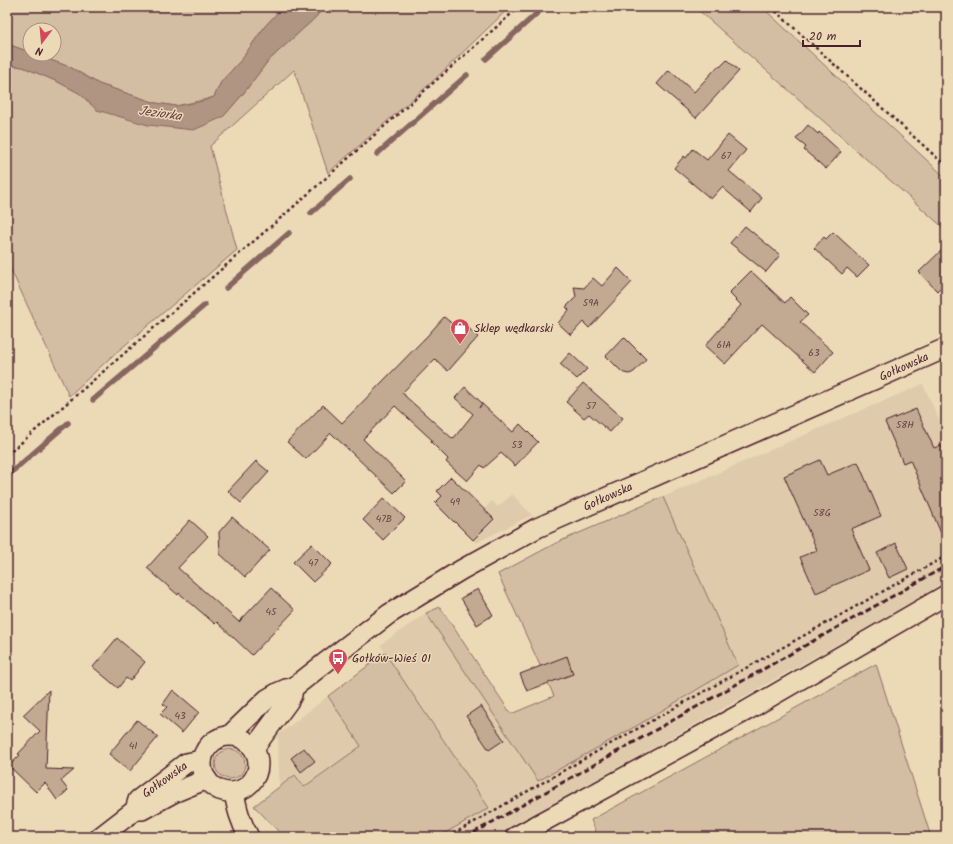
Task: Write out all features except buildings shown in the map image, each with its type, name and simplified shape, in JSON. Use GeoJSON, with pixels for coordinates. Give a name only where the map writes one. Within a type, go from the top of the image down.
{"type":"FeatureCollection","features":[{"type":"Feature","properties":{"kind":"street","name":"Gołkowska"},"geometry":{"type":"LineString","coordinates":[[230,736],[268,699],[279,692],[293,688],[389,614],[461,570],[537,528],[946,348]]}},
{"type":"Feature","properties":{"kind":"street"},"geometry":{"type":"LineString","coordinates":[[515,837],[746,711],[946,595]]}},
{"type":"Feature","properties":{"kind":"street","name":"Gołkowska"},"geometry":{"type":"LineString","coordinates":[[254,748],[288,702],[292,695],[293,688]]}},
{"type":"Feature","properties":{"kind":"street"},"geometry":{"type":"LineString","coordinates":[[220,737],[239,737],[248,741],[254,748],[258,757],[259,766],[256,776],[251,784],[234,792],[225,792],[216,789],[208,782],[204,774],[202,760],[206,748],[212,742],[220,737]]}},
{"type":"Feature","properties":{"kind":"street","name":"Gołkowska"},"geometry":{"type":"LineString","coordinates":[[100,837],[135,810],[138,800],[186,763],[202,760]]}},
{"type":"Feature","properties":{"kind":"street","name":"Gołkowska"},"geometry":{"type":"LineString","coordinates":[[135,810],[142,810],[173,793],[206,779]]}},
{"type":"Feature","properties":{"kind":"street"},"geometry":{"type":"LineString","coordinates":[[234,792],[238,812],[249,837]]}},
{"type":"Feature","properties":{"kind":"path"},"geometry":{"type":"LineString","coordinates":[[7,455],[291,210],[519,7]]}},
{"type":"Feature","properties":{"kind":"path"},"geometry":{"type":"LineString","coordinates":[[771,7],[946,166]]}},
{"type":"Feature","properties":{"kind":"path"},"geometry":{"type":"LineString","coordinates":[[448,837],[610,744],[946,556]]}},
{"type":"Feature","properties":{"kind":"shaded area"},"geometry":{"type":"Polygon","coordinates":[[[7,7],[283,7],[265,26],[241,60],[221,82],[214,97],[176,106],[156,103],[99,84],[70,67],[56,62],[62,62],[62,22],[22,22],[22,49],[7,44],[7,7]]]}},
{"type":"Feature","properties":{"kind":"shaded area"},"geometry":{"type":"Polygon","coordinates":[[[324,7],[510,7],[432,82],[328,173],[294,70],[210,146],[237,250],[111,357],[69,396],[7,261],[7,65],[23,67],[58,82],[79,93],[97,110],[223,117],[268,61],[315,18],[324,7]]]}},
{"type":"Feature","properties":{"kind":"shaded area"},"geometry":{"type":"Polygon","coordinates":[[[695,7],[762,7],[946,178],[946,230],[695,7]]]}},
{"type":"Feature","properties":{"kind":"shaded area"},"geometry":{"type":"Polygon","coordinates":[[[923,384],[946,435],[946,583],[495,837],[438,837],[489,808],[380,645],[426,613],[538,780],[738,665],[663,497],[923,384]]]}},
{"type":"Feature","properties":{"kind":"shaded area"},"geometry":{"type":"Polygon","coordinates":[[[512,494],[532,515],[476,543],[463,530],[492,501],[498,507],[512,494]]]}},
{"type":"Feature","properties":{"kind":"shaded area"},"geometry":{"type":"Polygon","coordinates":[[[663,497],[738,665],[638,725],[538,781],[426,613],[440,607],[511,714],[554,696],[498,574],[556,543],[663,497]]]}},
{"type":"Feature","properties":{"kind":"shaded area"},"geometry":{"type":"Polygon","coordinates":[[[385,653],[489,808],[438,837],[284,837],[254,806],[295,775],[304,787],[361,746],[328,696],[385,653]]]}},
{"type":"Feature","properties":{"kind":"shaded area"},"geometry":{"type":"Polygon","coordinates":[[[876,664],[931,837],[598,837],[591,820],[876,664]]]}},
{"type":"Feature","properties":{"kind":"shaded area"},"geometry":{"type":"Polygon","coordinates":[[[328,696],[361,746],[304,788],[295,775],[279,786],[278,735],[328,696]]]}},
{"type":"Feature","properties":{"kind":"shaded area"},"geometry":{"type":"Polygon","coordinates":[[[230,749],[236,750],[244,758],[244,770],[236,778],[230,779],[224,778],[216,770],[215,764],[216,758],[224,750],[230,749]]]}},
{"type":"Feature","properties":{"kind":"water","name":"Jeziorka"},"geometry":{"type":"Polygon","coordinates":[[[283,7],[324,7],[315,18],[268,61],[223,117],[194,130],[148,125],[97,110],[79,93],[58,82],[23,67],[7,65],[7,44],[22,49],[22,62],[56,62],[70,67],[99,84],[156,103],[176,106],[203,101],[214,97],[221,82],[241,60],[265,26],[283,7]]]}},
{"type":"Feature","properties":{"kind":"waterway"},"geometry":{"type":"LineString","coordinates":[[486,59],[544,7]]}},
{"type":"Feature","properties":{"kind":"waterway"},"geometry":{"type":"LineString","coordinates":[[377,154],[467,75]]}},
{"type":"Feature","properties":{"kind":"waterway"},"geometry":{"type":"LineString","coordinates":[[311,213],[350,179]]}},
{"type":"Feature","properties":{"kind":"waterway"},"geometry":{"type":"LineString","coordinates":[[226,288],[289,233]]}},
{"type":"Feature","properties":{"kind":"waterway"},"geometry":{"type":"LineString","coordinates":[[93,400],[205,305]]}},
{"type":"Feature","properties":{"kind":"waterway"},"geometry":{"type":"LineString","coordinates":[[7,476],[68,423]]}},
{"type":"Feature","properties":{"kind":"railway"},"geometry":{"type":"LineString","coordinates":[[466,837],[946,566]]}},
{"type":"Feature","properties":{"kind":"place","name":"Sklep wędkarski"},"geometry":{"type":"Point","coordinates":[460,345]}},
{"type":"Feature","properties":{"kind":"place","name":"Gołków-Wieś 01"},"geometry":{"type":"Point","coordinates":[338,675]}}]}
